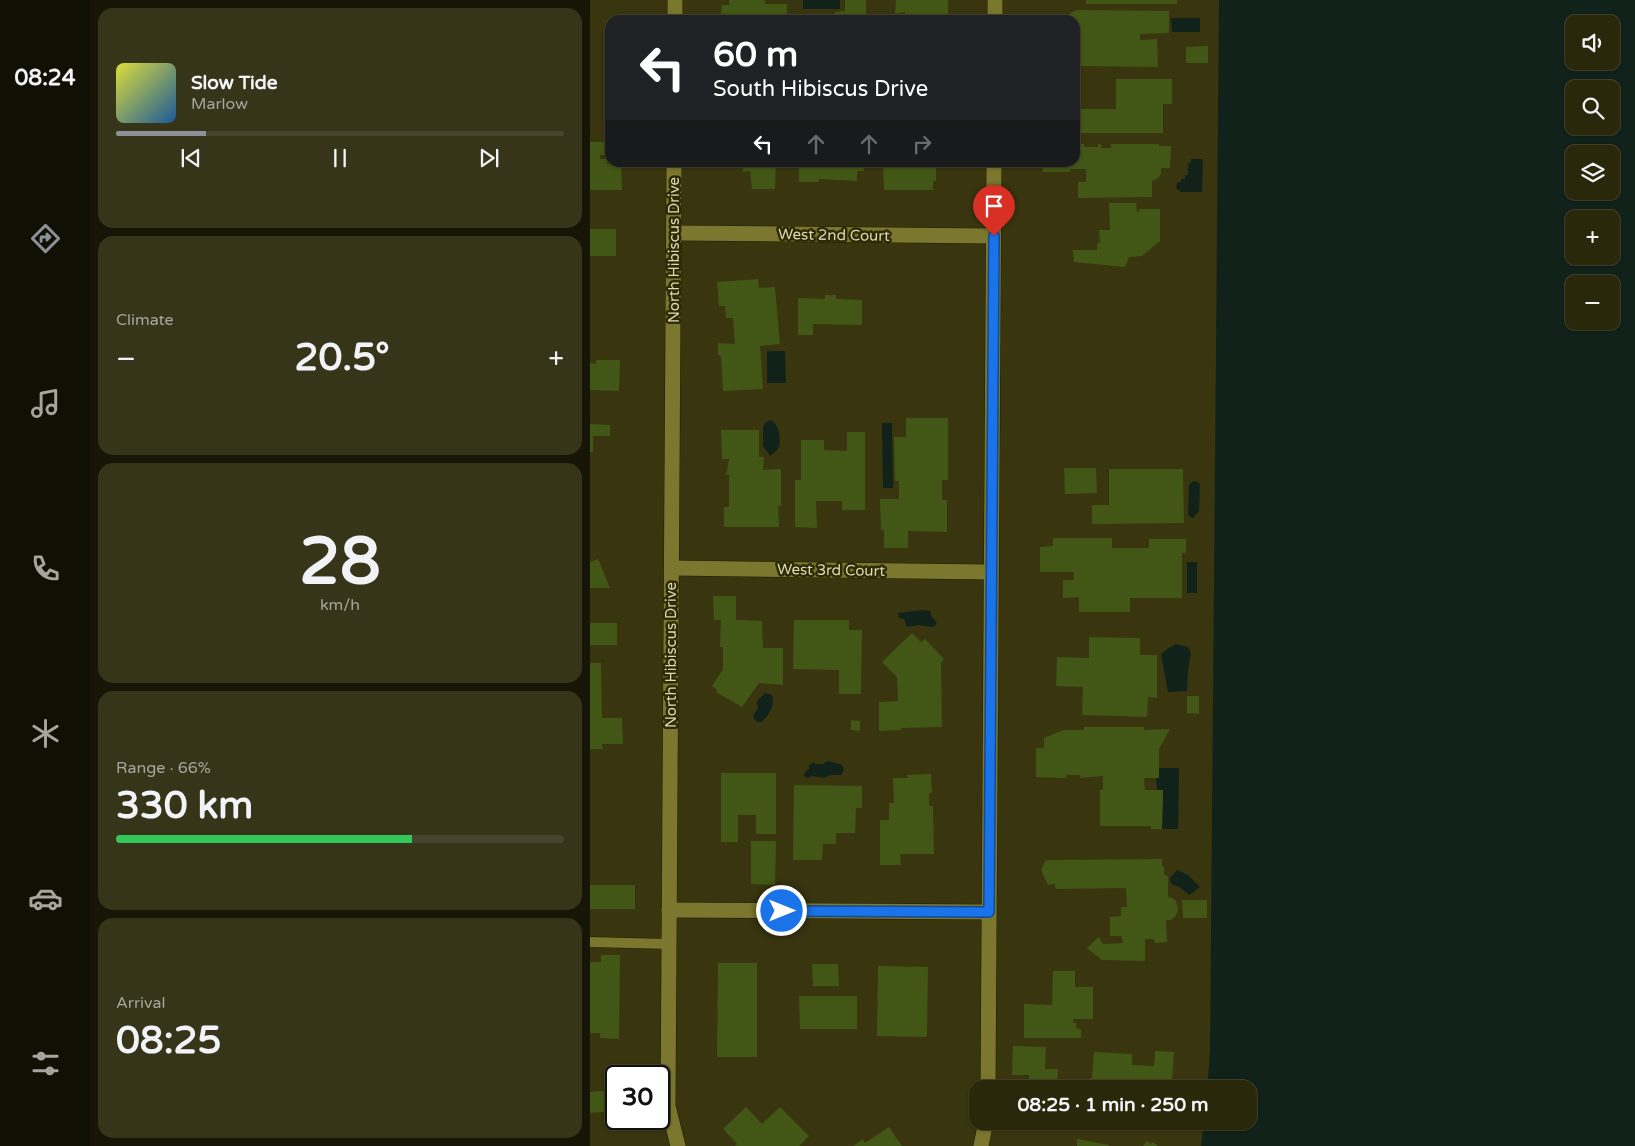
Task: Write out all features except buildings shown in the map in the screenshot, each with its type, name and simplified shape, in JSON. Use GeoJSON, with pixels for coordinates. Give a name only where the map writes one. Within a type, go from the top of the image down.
{"type":"FeatureCollection","features":[{"type":"Feature","properties":{"kind":"street"},"geometry":{"type":"LineString","coordinates":[[675,0],[675,15]]}},
{"type":"Feature","properties":{"kind":"street"},"geometry":{"type":"LineString","coordinates":[[995,0],[995,15]]}},
{"type":"Feature","properties":{"kind":"street","name":"North Hibiscus Drive"},"geometry":{"type":"LineString","coordinates":[[674,167],[668,1106],[678,1146]]}},
{"type":"Feature","properties":{"kind":"street"},"geometry":{"type":"LineString","coordinates":[[988,1080],[994,167]]}},
{"type":"Feature","properties":{"kind":"street","name":"West 2nd Court"},"geometry":{"type":"LineString","coordinates":[[674,233],[994,236]]}},
{"type":"Feature","properties":{"kind":"street","name":"West 3rd Court"},"geometry":{"type":"LineString","coordinates":[[672,568],[991,572]]}},
{"type":"Feature","properties":{"kind":"street"},"geometry":{"type":"LineString","coordinates":[[669,910],[989,912]]}},
{"type":"Feature","properties":{"kind":"street"},"geometry":{"type":"LineString","coordinates":[[981,1146],[984,1130]]}},
{"type":"Feature","properties":{"kind":"lane"},"geometry":{"type":"LineString","coordinates":[[590,942],[669,944]]}},
{"type":"Feature","properties":{"kind":"shaded area"},"geometry":{"type":"Polygon","coordinates":[[[803,0],[840,0],[840,9],[803,9],[803,0]]]}},
{"type":"Feature","properties":{"kind":"shaded area"},"geometry":{"type":"Polygon","coordinates":[[[1219,0],[1635,0],[1635,1146],[1201,1146],[1203,1130],[1257,1130],[1257,1080],[1208,1080],[1210,1053],[1219,0]]]}},
{"type":"Feature","properties":{"kind":"shaded area"},"geometry":{"type":"Polygon","coordinates":[[[1171,18],[1200,18],[1200,32],[1172,32],[1171,18]]]}},
{"type":"Feature","properties":{"kind":"shaded area"},"geometry":{"type":"Polygon","coordinates":[[[1191,159],[1203,159],[1202,192],[1181,192],[1176,188],[1177,183],[1181,182],[1181,179],[1185,179],[1185,175],[1188,175],[1188,163],[1191,163],[1191,159]]]}},
{"type":"Feature","properties":{"kind":"shaded area"},"geometry":{"type":"Polygon","coordinates":[[[767,351],[785,351],[786,383],[767,383],[767,351]]]}},
{"type":"Feature","properties":{"kind":"shaded area"},"geometry":{"type":"Polygon","coordinates":[[[771,420],[778,428],[780,440],[779,447],[770,456],[763,446],[763,428],[765,423],[771,420]]]}},
{"type":"Feature","properties":{"kind":"shaded area"},"geometry":{"type":"Polygon","coordinates":[[[882,423],[892,423],[893,488],[883,488],[882,423]]]}},
{"type":"Feature","properties":{"kind":"shaded area"},"geometry":{"type":"Polygon","coordinates":[[[1193,481],[1198,482],[1200,485],[1199,511],[1193,518],[1188,513],[1189,485],[1193,481]]]}},
{"type":"Feature","properties":{"kind":"shaded area"},"geometry":{"type":"Polygon","coordinates":[[[1187,562],[1197,562],[1197,593],[1187,593],[1187,562]]]}},
{"type":"Feature","properties":{"kind":"shaded area"},"geometry":{"type":"Polygon","coordinates":[[[930,611],[932,617],[937,622],[935,626],[919,625],[907,627],[904,619],[899,618],[898,613],[930,611]]]}},
{"type":"Feature","properties":{"kind":"shaded area"},"geometry":{"type":"Polygon","coordinates":[[[1176,644],[1188,647],[1191,653],[1187,691],[1168,692],[1161,654],[1176,644]]]}},
{"type":"Feature","properties":{"kind":"shaded area"},"geometry":{"type":"Polygon","coordinates":[[[765,693],[772,695],[772,707],[764,720],[758,722],[753,716],[758,708],[757,701],[765,693]]]}},
{"type":"Feature","properties":{"kind":"shaded area"},"geometry":{"type":"Polygon","coordinates":[[[828,761],[842,765],[844,770],[841,775],[830,775],[824,778],[813,776],[807,778],[804,776],[805,772],[810,768],[808,766],[814,762],[815,764],[823,764],[828,761]]]}},
{"type":"Feature","properties":{"kind":"shaded area"},"geometry":{"type":"Polygon","coordinates":[[[1159,768],[1179,768],[1178,829],[1162,829],[1163,790],[1157,790],[1156,778],[1159,778],[1159,768]]]}},
{"type":"Feature","properties":{"kind":"shaded area"},"geometry":{"type":"Polygon","coordinates":[[[1177,870],[1188,875],[1200,887],[1189,895],[1181,888],[1171,884],[1170,878],[1177,870]]]}},
{"type":"Feature","properties":{"kind":"route"},"geometry":{"type":"LineString","coordinates":[[782,911],[989,912],[994,236]]}}]}
